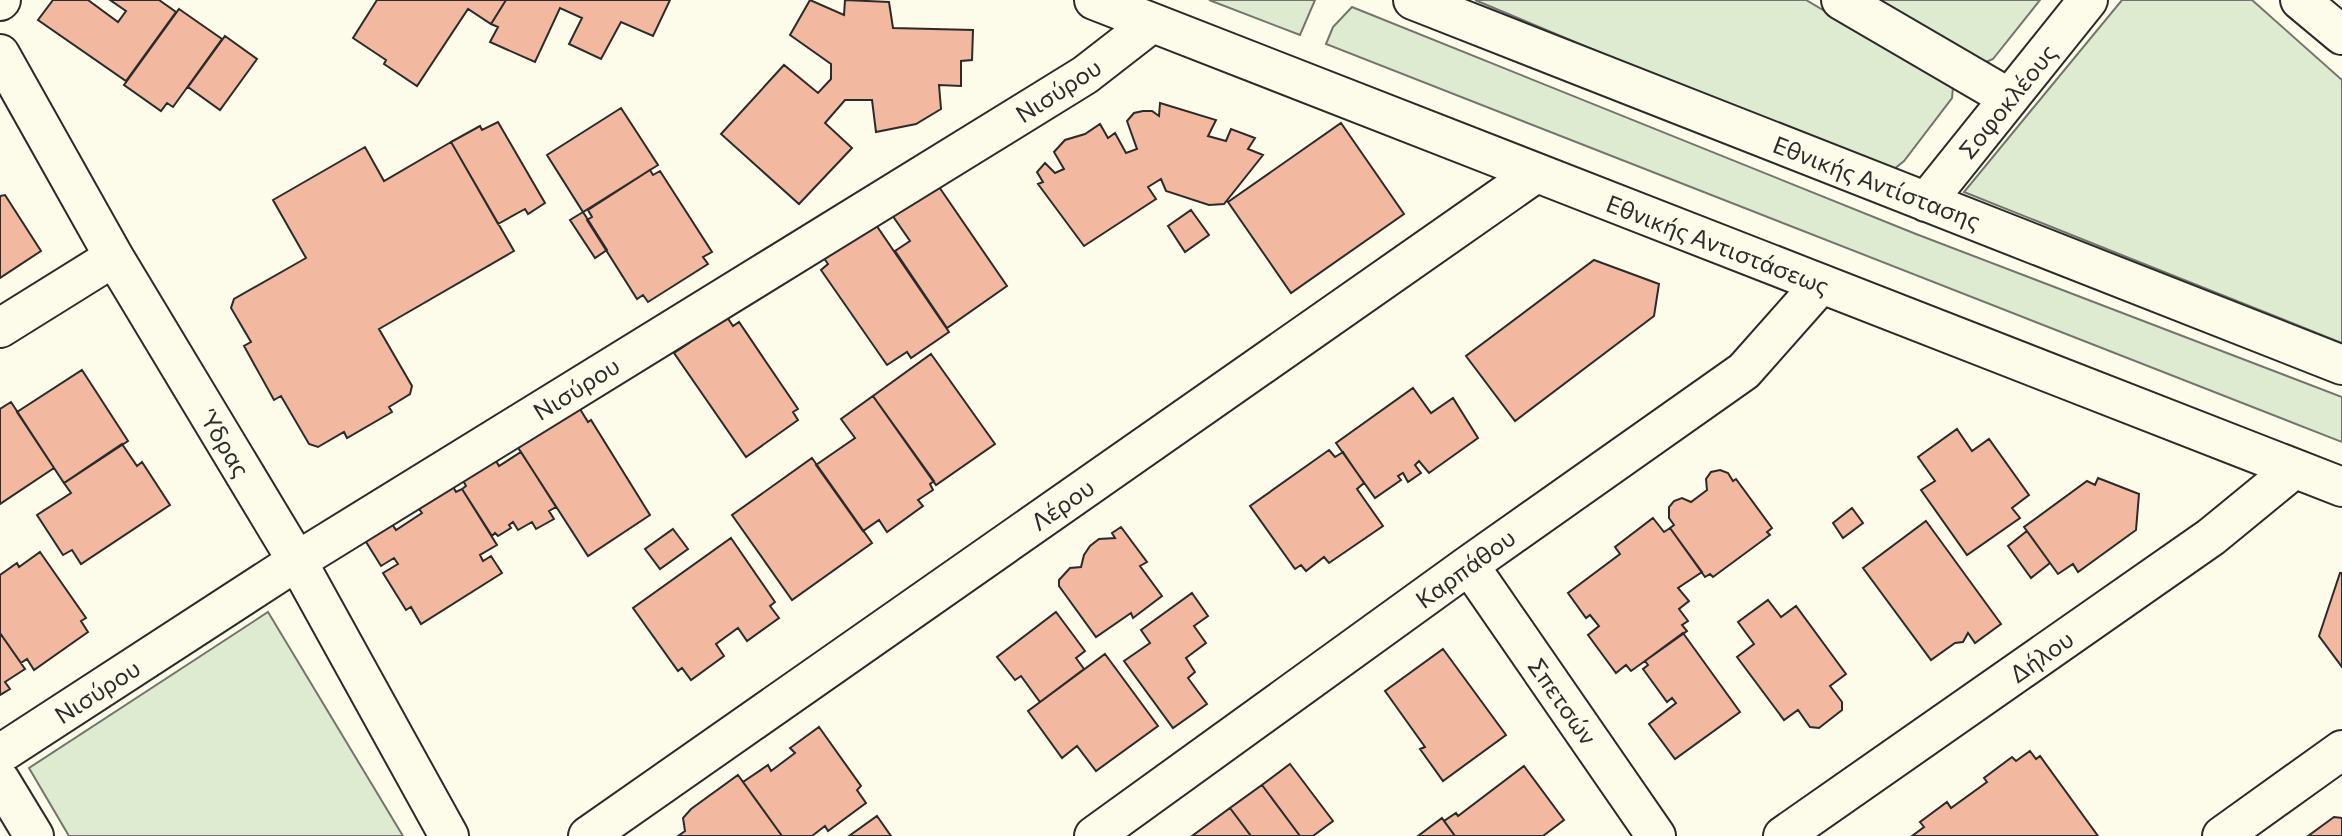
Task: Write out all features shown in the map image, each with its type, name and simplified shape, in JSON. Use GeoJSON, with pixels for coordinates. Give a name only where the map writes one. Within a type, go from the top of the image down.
{"type":"FeatureCollection","features":[{"type":"Feature","properties":{"kind":"street","name":"Εθνικής Αντιστάσεως"},"geometry":{"type":"LineString","coordinates":[[1094,0],[2342,487]]}},
{"type":"Feature","properties":{"kind":"street","name":"Εθνικής Αντίστασης"},"geometry":{"type":"LineString","coordinates":[[1413,0],[2342,365]]}},
{"type":"Feature","properties":{"kind":"street"},"geometry":{"type":"LineString","coordinates":[[1841,0],[2009,98]]}},
{"type":"Feature","properties":{"kind":"street","name":"Σοφοκλέους"},"geometry":{"type":"LineString","coordinates":[[1926,202],[2088,0]]}},
{"type":"Feature","properties":{"kind":"street"},"geometry":{"type":"LineString","coordinates":[[2300,0],[2342,35]]}},
{"type":"Feature","properties":{"kind":"street","name":"Νισύρου"},"geometry":{"type":"LineString","coordinates":[[0,754],[297,561],[1085,75],[1152,23]]}},
{"type":"Feature","properties":{"kind":"street","name":"Ύδρας"},"geometry":{"type":"LineString","coordinates":[[0,54],[114,257],[297,561],[449,836]]}},
{"type":"Feature","properties":{"kind":"street","name":"Λέρου"},"geometry":{"type":"LineString","coordinates":[[588,836],[1536,173]]}},
{"type":"Feature","properties":{"kind":"street"},"geometry":{"type":"LineString","coordinates":[[0,328],[114,257]]}},
{"type":"Feature","properties":{"kind":"street","name":"Καρπάθου"},"geometry":{"type":"LineString","coordinates":[[1094,836],[1469,565],[1744,371],[1821,284]]}},
{"type":"Feature","properties":{"kind":"street","name":"Δήλου"},"geometry":{"type":"LineString","coordinates":[[1783,836],[2211,537],[2294,469]]}},
{"type":"Feature","properties":{"kind":"street","name":"Σπετσών"},"geometry":{"type":"LineString","coordinates":[[1469,565],[1656,836]]}},
{"type":"Feature","properties":{"kind":"street"},"geometry":{"type":"LineString","coordinates":[[2222,836],[2342,750]]}},
{"type":"Feature","properties":{"kind":"street"},"geometry":{"type":"LineString","coordinates":[[0,780],[34,836]]}},
{"type":"Feature","properties":{"kind":"green space"},"geometry":{"type":"Polygon","coordinates":[[[1209,0],[1315,0],[1300,35],[1209,0]]]}},
{"type":"Feature","properties":{"kind":"green space"},"geometry":{"type":"Polygon","coordinates":[[[1475,0],[1806,0],[1953,87],[1952,98],[1904,161],[1893,170],[1682,87],[1475,0]]]}},
{"type":"Feature","properties":{"kind":"green space"},"geometry":{"type":"Polygon","coordinates":[[[1868,0],[2040,0],[1993,59],[1984,63],[1868,0]]]}},
{"type":"Feature","properties":{"kind":"green space"},"geometry":{"type":"Polygon","coordinates":[[[2122,0],[2252,0],[2342,80],[2342,343],[1964,192],[2122,0]]]}},
{"type":"Feature","properties":{"kind":"green space"},"geometry":{"type":"Polygon","coordinates":[[[1352,7],[1916,234],[2342,397],[2342,442],[1326,44],[1333,27],[1352,7]]]}},
{"type":"Feature","properties":{"kind":"green space"},"geometry":{"type":"Polygon","coordinates":[[[268,612],[403,836],[69,836],[29,768],[268,612]]]}},
{"type":"Feature","properties":{"kind":"building"},"geometry":{"type":"Polygon","coordinates":[[[53,0],[88,0],[118,22],[126,11],[110,0],[159,0],[176,12],[126,81],[38,20],[53,0]]]}},
{"type":"Feature","properties":{"kind":"building"},"geometry":{"type":"Polygon","coordinates":[[[377,0],[506,0],[491,24],[468,9],[417,86],[384,64],[386,60],[353,38],[377,0]]]}},
{"type":"Feature","properties":{"kind":"building"},"geometry":{"type":"Polygon","coordinates":[[[506,0],[670,0],[653,36],[621,22],[601,59],[569,44],[582,18],[560,8],[535,62],[490,42],[498,27],[491,24],[506,0]]]}},
{"type":"Feature","properties":{"kind":"building"},"geometry":{"type":"Polygon","coordinates":[[[810,0],[844,15],[845,0],[889,2],[893,28],[973,30],[972,60],[961,61],[961,86],[939,85],[941,109],[916,124],[876,132],[872,100],[845,100],[825,123],[852,148],[799,204],[721,134],[784,65],[818,93],[831,79],[831,64],[790,35],[810,0]]]}},
{"type":"Feature","properties":{"kind":"building"},"geometry":{"type":"Polygon","coordinates":[[[179,9],[222,39],[173,107],[167,103],[161,111],[124,85],[179,9]]]}},
{"type":"Feature","properties":{"kind":"building"},"geometry":{"type":"Polygon","coordinates":[[[225,36],[257,59],[220,110],[188,87],[225,36]]]}},
{"type":"Feature","properties":{"kind":"building"},"geometry":{"type":"Polygon","coordinates":[[[1160,103],[1216,120],[1208,136],[1226,141],[1231,129],[1255,138],[1248,149],[1263,155],[1224,204],[1209,205],[1166,191],[1161,179],[1148,187],[1156,199],[1084,246],[1038,184],[1043,182],[1037,172],[1045,163],[1055,173],[1064,169],[1054,152],[1065,140],[1085,134],[1100,124],[1108,138],[1115,133],[1126,153],[1137,149],[1127,121],[1134,113],[1143,111],[1152,111],[1159,116],[1160,103]]]}},
{"type":"Feature","properties":{"kind":"building"},"geometry":{"type":"Polygon","coordinates":[[[621,108],[658,165],[583,212],[547,155],[621,108]]]}},
{"type":"Feature","properties":{"kind":"building"},"geometry":{"type":"Polygon","coordinates":[[[498,122],[545,203],[528,214],[525,209],[498,224],[451,142],[480,126],[482,130],[498,122]]]}},
{"type":"Feature","properties":{"kind":"building"},"geometry":{"type":"Polygon","coordinates":[[[1341,123],[1404,214],[1291,293],[1228,202],[1341,123]]]}},
{"type":"Feature","properties":{"kind":"building"},"geometry":{"type":"Polygon","coordinates":[[[451,142],[514,251],[379,329],[412,386],[410,394],[389,407],[392,412],[347,438],[344,432],[318,447],[309,444],[281,396],[274,400],[244,346],[251,342],[231,308],[234,299],[306,258],[273,200],[365,147],[384,181],[451,142]]]}},
{"type":"Feature","properties":{"kind":"building"},"geometry":{"type":"Polygon","coordinates":[[[650,170],[653,175],[660,171],[712,252],[703,257],[708,264],[648,302],[643,295],[637,299],[587,220],[592,217],[588,210],[650,170]]]}},
{"type":"Feature","properties":{"kind":"building"},"geometry":{"type":"Polygon","coordinates":[[[935,181],[1007,286],[947,328],[895,251],[910,241],[890,212],[935,181]]]}},
{"type":"Feature","properties":{"kind":"building"},"geometry":{"type":"Polygon","coordinates":[[[5,195],[41,251],[0,278],[0,196],[5,195]]]}},
{"type":"Feature","properties":{"kind":"building"},"geometry":{"type":"Polygon","coordinates":[[[1191,210],[1209,235],[1185,252],[1168,226],[1191,210]]]}},
{"type":"Feature","properties":{"kind":"building"},"geometry":{"type":"Polygon","coordinates":[[[583,212],[607,250],[595,258],[570,220],[583,212]]]}},
{"type":"Feature","properties":{"kind":"building"},"geometry":{"type":"Polygon","coordinates":[[[872,219],[949,332],[911,358],[907,352],[887,365],[821,270],[828,264],[821,254],[872,219]]]}},
{"type":"Feature","properties":{"kind":"building"},"geometry":{"type":"Polygon","coordinates":[[[1594,260],[1659,284],[1654,316],[1515,421],[1466,356],[1594,260]]]}},
{"type":"Feature","properties":{"kind":"building"},"geometry":{"type":"Polygon","coordinates":[[[723,311],[733,326],[739,322],[798,409],[793,412],[798,420],[746,457],[674,353],[689,343],[686,338],[723,311]]]}},
{"type":"Feature","properties":{"kind":"building"},"geometry":{"type":"Polygon","coordinates":[[[931,354],[995,444],[936,485],[873,396],[931,354]]]}},
{"type":"Feature","properties":{"kind":"building"},"geometry":{"type":"Polygon","coordinates":[[[82,370],[128,441],[64,483],[17,412],[82,370]]]}},
{"type":"Feature","properties":{"kind":"building"},"geometry":{"type":"Polygon","coordinates":[[[1413,388],[1431,413],[1453,398],[1478,438],[1429,473],[1419,461],[1415,465],[1421,473],[1408,482],[1403,473],[1398,476],[1401,480],[1375,498],[1336,443],[1413,388]]]}},
{"type":"Feature","properties":{"kind":"building"},"geometry":{"type":"Polygon","coordinates":[[[873,396],[934,481],[930,484],[933,490],[918,500],[923,506],[887,532],[879,520],[863,531],[816,465],[855,438],[841,419],[873,396]]]}},
{"type":"Feature","properties":{"kind":"building"},"geometry":{"type":"Polygon","coordinates":[[[11,402],[54,468],[0,504],[0,409],[11,402]]]}},
{"type":"Feature","properties":{"kind":"building"},"geometry":{"type":"Polygon","coordinates":[[[580,409],[588,422],[591,420],[650,515],[588,556],[517,446],[580,409]]]}},
{"type":"Feature","properties":{"kind":"building"},"geometry":{"type":"Polygon","coordinates":[[[1957,429],[1972,451],[1989,439],[2029,495],[2012,508],[2020,518],[1967,555],[1921,490],[1935,481],[1918,457],[1957,429]]]}},
{"type":"Feature","properties":{"kind":"building"},"geometry":{"type":"Polygon","coordinates":[[[122,444],[137,466],[142,462],[170,505],[81,564],[72,550],[63,555],[37,515],[71,493],[64,483],[122,444]]]}},
{"type":"Feature","properties":{"kind":"building"},"geometry":{"type":"Polygon","coordinates":[[[1329,450],[1335,457],[1343,452],[1364,483],[1357,489],[1383,526],[1329,563],[1324,557],[1306,571],[1301,565],[1295,569],[1250,506],[1329,450]]]}},
{"type":"Feature","properties":{"kind":"building"},"geometry":{"type":"Polygon","coordinates":[[[521,452],[556,507],[549,511],[554,519],[536,529],[532,522],[518,530],[513,522],[509,525],[511,528],[498,536],[495,533],[492,536],[462,489],[466,486],[460,475],[492,454],[499,466],[521,452]]]}},
{"type":"Feature","properties":{"kind":"building"},"geometry":{"type":"Polygon","coordinates":[[[812,458],[872,543],[792,600],[732,515],[812,458]]]}},
{"type":"Feature","properties":{"kind":"building"},"geometry":{"type":"Polygon","coordinates":[[[1720,470],[1728,473],[1733,481],[1736,479],[1772,528],[1767,532],[1770,535],[1713,577],[1710,574],[1705,577],[1670,528],[1674,525],[1669,518],[1669,507],[1682,498],[1691,502],[1707,490],[1706,479],[1711,472],[1720,470]]]}},
{"type":"Feature","properties":{"kind":"building"},"geometry":{"type":"Polygon","coordinates":[[[2098,478],[2139,494],[2136,530],[2078,572],[2073,564],[2058,574],[2024,527],[2087,481],[2095,485],[2098,478]]]}},
{"type":"Feature","properties":{"kind":"building"},"geometry":{"type":"Polygon","coordinates":[[[451,483],[456,492],[462,489],[497,545],[480,555],[483,561],[491,556],[502,573],[421,624],[411,607],[406,610],[383,573],[398,564],[394,558],[381,566],[363,537],[390,521],[396,530],[422,513],[416,505],[451,483]]]}},
{"type":"Feature","properties":{"kind":"building"},"geometry":{"type":"Polygon","coordinates":[[[1852,508],[1863,523],[1843,538],[1833,523],[1852,508]]]}},
{"type":"Feature","properties":{"kind":"building"},"geometry":{"type":"Polygon","coordinates":[[[1653,518],[1664,532],[1670,528],[1702,572],[1678,588],[1689,601],[1679,609],[1688,621],[1682,625],[1687,631],[1631,671],[1626,665],[1616,673],[1588,635],[1599,626],[1590,615],[1586,618],[1568,593],[1620,554],[1615,547],[1653,518]]]}},
{"type":"Feature","properties":{"kind":"building"},"geometry":{"type":"Polygon","coordinates":[[[1926,521],[2001,624],[1975,643],[1968,633],[1963,642],[1955,643],[1931,660],[1863,568],[1926,521]]]}},
{"type":"Feature","properties":{"kind":"building"},"geometry":{"type":"Polygon","coordinates":[[[1121,527],[1147,562],[1140,566],[1162,596],[1133,618],[1131,613],[1096,637],[1059,586],[1059,580],[1070,568],[1081,567],[1090,546],[1099,539],[1115,538],[1112,533],[1121,527]]]}},
{"type":"Feature","properties":{"kind":"building"},"geometry":{"type":"Polygon","coordinates":[[[673,529],[688,549],[660,569],[645,549],[673,529]]]}},
{"type":"Feature","properties":{"kind":"building"},"geometry":{"type":"Polygon","coordinates":[[[2027,531],[2050,563],[2031,578],[2008,546],[2027,531]]]}},
{"type":"Feature","properties":{"kind":"building"},"geometry":{"type":"Polygon","coordinates":[[[731,538],[775,602],[770,606],[779,618],[747,641],[738,628],[716,644],[724,656],[691,680],[682,668],[678,671],[633,608],[731,538]]]}},
{"type":"Feature","properties":{"kind":"building"},"geometry":{"type":"Polygon","coordinates":[[[40,552],[86,618],[81,621],[88,632],[34,670],[27,659],[21,663],[0,633],[0,575],[17,563],[19,567],[40,552]]]}},
{"type":"Feature","properties":{"kind":"building"},"geometry":{"type":"Polygon","coordinates":[[[2342,573],[2342,667],[2319,636],[2342,573]]]}},
{"type":"Feature","properties":{"kind":"building"},"geometry":{"type":"Polygon","coordinates":[[[1192,593],[1208,616],[1194,626],[1206,643],[1186,658],[1195,672],[1188,678],[1207,704],[1173,728],[1124,661],[1150,643],[1141,630],[1192,593]]]}},
{"type":"Feature","properties":{"kind":"building"},"geometry":{"type":"Polygon","coordinates":[[[1768,600],[1781,617],[1796,606],[1846,674],[1830,686],[1842,702],[1842,710],[1819,728],[1810,727],[1798,710],[1784,720],[1737,657],[1754,644],[1738,622],[1768,600]]]}},
{"type":"Feature","properties":{"kind":"building"},"geometry":{"type":"Polygon","coordinates":[[[1056,612],[1085,651],[1076,658],[1084,669],[1040,702],[1021,676],[1015,680],[997,657],[1056,612]]]}},
{"type":"Feature","properties":{"kind":"building"},"geometry":{"type":"Polygon","coordinates":[[[0,633],[25,669],[5,682],[10,689],[0,695],[0,633]]]}},
{"type":"Feature","properties":{"kind":"building"},"geometry":{"type":"Polygon","coordinates":[[[1683,633],[1740,712],[1675,759],[1649,724],[1676,703],[1672,698],[1667,702],[1643,669],[1648,665],[1645,661],[1683,633]]]}},
{"type":"Feature","properties":{"kind":"building"},"geometry":{"type":"Polygon","coordinates":[[[1443,649],[1506,735],[1443,781],[1420,749],[1425,747],[1385,691],[1443,649]]]}},
{"type":"Feature","properties":{"kind":"building"},"geometry":{"type":"Polygon","coordinates":[[[1105,654],[1158,726],[1096,771],[1077,746],[1062,758],[1028,711],[1105,654]]]}},
{"type":"Feature","properties":{"kind":"building"},"geometry":{"type":"Polygon","coordinates":[[[819,727],[861,786],[857,790],[866,803],[828,831],[825,826],[812,836],[782,836],[743,782],[768,765],[771,771],[795,753],[790,748],[819,727]]]}},
{"type":"Feature","properties":{"kind":"building"},"geometry":{"type":"Polygon","coordinates":[[[2030,751],[2036,759],[2040,756],[2098,836],[1912,836],[1924,827],[1920,822],[1947,802],[1951,808],[1987,782],[1984,778],[2012,757],[2016,761],[2030,751]]]}},
{"type":"Feature","properties":{"kind":"building"},"geometry":{"type":"Polygon","coordinates":[[[1290,764],[1333,821],[1313,836],[1300,836],[1262,785],[1290,764]]]}},
{"type":"Feature","properties":{"kind":"building"},"geometry":{"type":"Polygon","coordinates":[[[1524,766],[1564,820],[1543,836],[1455,836],[1444,821],[1456,813],[1458,816],[1524,766]]]}},
{"type":"Feature","properties":{"kind":"building"},"geometry":{"type":"Polygon","coordinates":[[[738,775],[782,836],[678,836],[685,831],[683,818],[691,809],[738,775]]]}},
{"type":"Feature","properties":{"kind":"building"},"geometry":{"type":"Polygon","coordinates":[[[1262,785],[1300,836],[1251,836],[1230,808],[1262,785]]]}},
{"type":"Feature","properties":{"kind":"building"},"geometry":{"type":"Polygon","coordinates":[[[1230,808],[1251,836],[1192,836],[1230,808]]]}},
{"type":"Feature","properties":{"kind":"building"},"geometry":{"type":"Polygon","coordinates":[[[877,816],[891,836],[849,836],[877,816]]]}},
{"type":"Feature","properties":{"kind":"building"},"geometry":{"type":"Polygon","coordinates":[[[2334,817],[2342,818],[2342,836],[2308,836],[2334,817]]]}},
{"type":"Feature","properties":{"kind":"building"},"geometry":{"type":"Polygon","coordinates":[[[1442,818],[1455,836],[1418,836],[1442,818]]]}}]}
